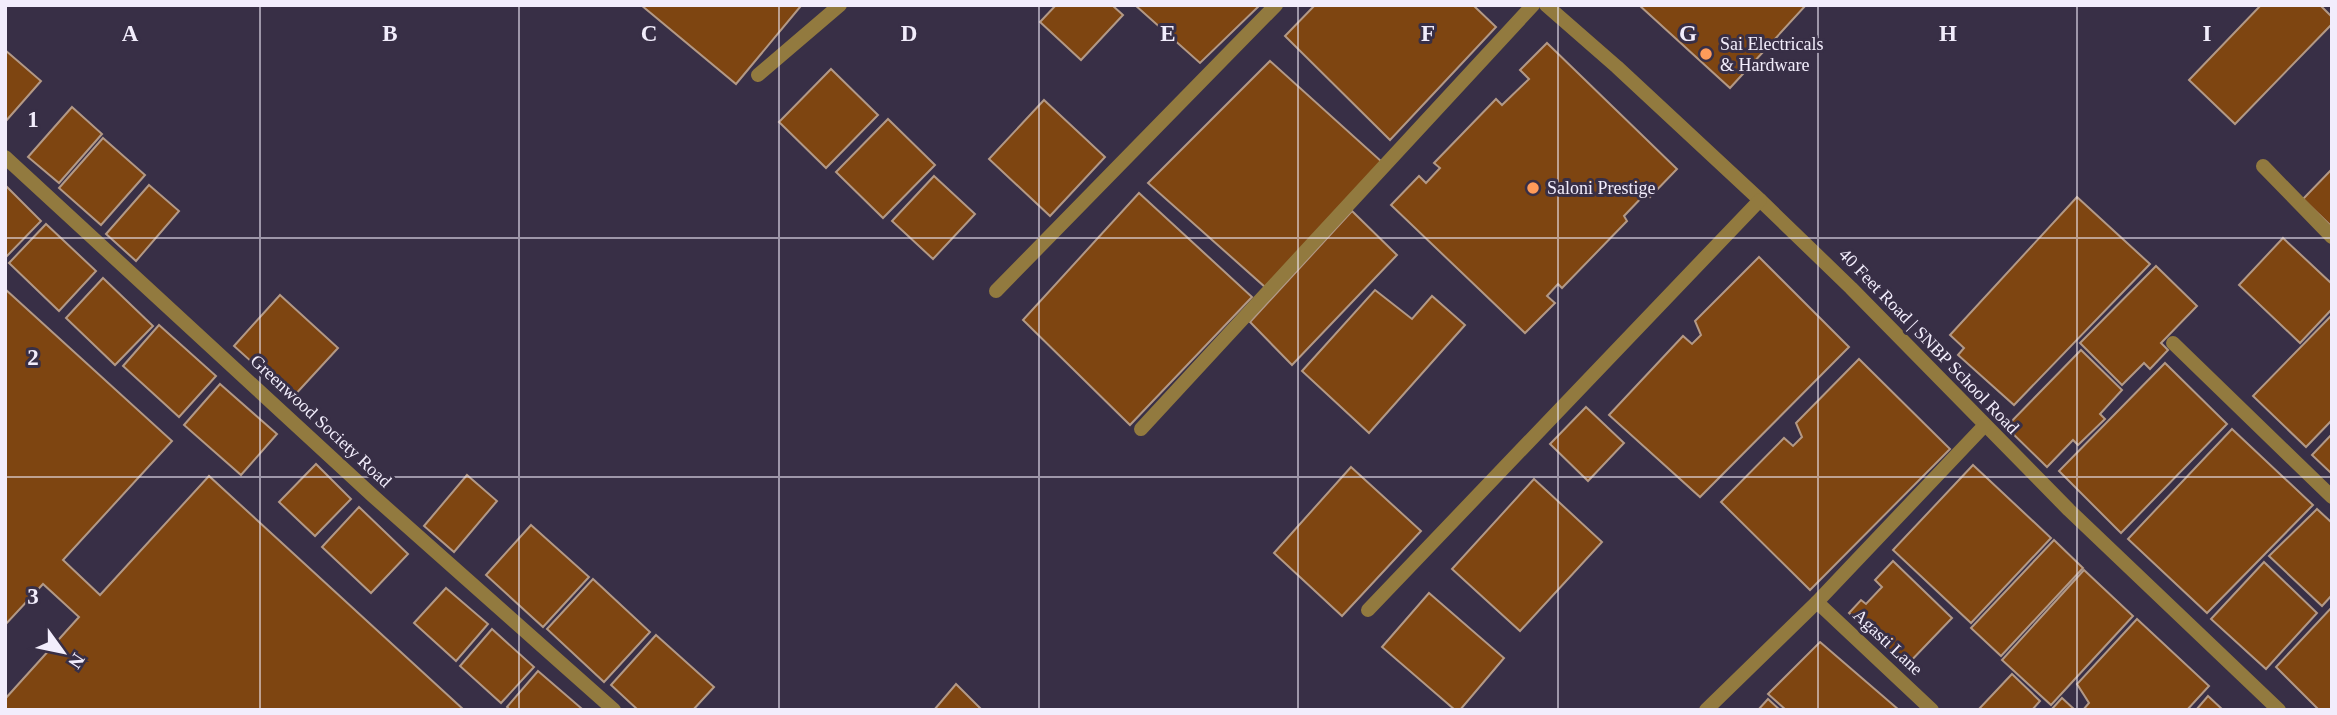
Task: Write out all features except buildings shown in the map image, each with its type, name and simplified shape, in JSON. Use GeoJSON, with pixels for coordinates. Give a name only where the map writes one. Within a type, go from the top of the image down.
{"type":"FeatureCollection","features":[{"type":"Feature","properties":{"kind":"street"},"geometry":{"type":"LineString","coordinates":[[758,75],[840,5]]}},
{"type":"Feature","properties":{"kind":"street"},"geometry":{"type":"LineString","coordinates":[[996,291],[1276,5]]}},
{"type":"Feature","properties":{"kind":"street"},"geometry":{"type":"LineString","coordinates":[[1142,429],[1532,5]]}},
{"type":"Feature","properties":{"kind":"street","name":"40 Feet Road | SNBP School Road"},"geometry":{"type":"LineString","coordinates":[[1546,5],[1760,200],[1851,288],[2079,520],[2279,710]]}},
{"type":"Feature","properties":{"kind":"street","name":"Greenwood Society Road"},"geometry":{"type":"LineString","coordinates":[[5,157],[373,496],[614,710]]}},
{"type":"Feature","properties":{"kind":"street"},"geometry":{"type":"LineString","coordinates":[[2263,166],[2332,237]]}},
{"type":"Feature","properties":{"kind":"street"},"geometry":{"type":"LineString","coordinates":[[1368,610],[1760,200]]}},
{"type":"Feature","properties":{"kind":"street"},"geometry":{"type":"LineString","coordinates":[[2173,342],[2332,497]]}},
{"type":"Feature","properties":{"kind":"street"},"geometry":{"type":"LineString","coordinates":[[1706,710],[1817,602],[1984,426]]}},
{"type":"Feature","properties":{"kind":"street","name":"Agasti Lane"},"geometry":{"type":"LineString","coordinates":[[1817,602],[1932,710]]}},
{"type":"Feature","properties":{"kind":"place","name":"Sai Electricals & Hardware"},"geometry":{"type":"Point","coordinates":[1706,54]}},
{"type":"Feature","properties":{"kind":"place","name":"Saloni Prestige"},"geometry":{"type":"Point","coordinates":[1533,188]}}]}
